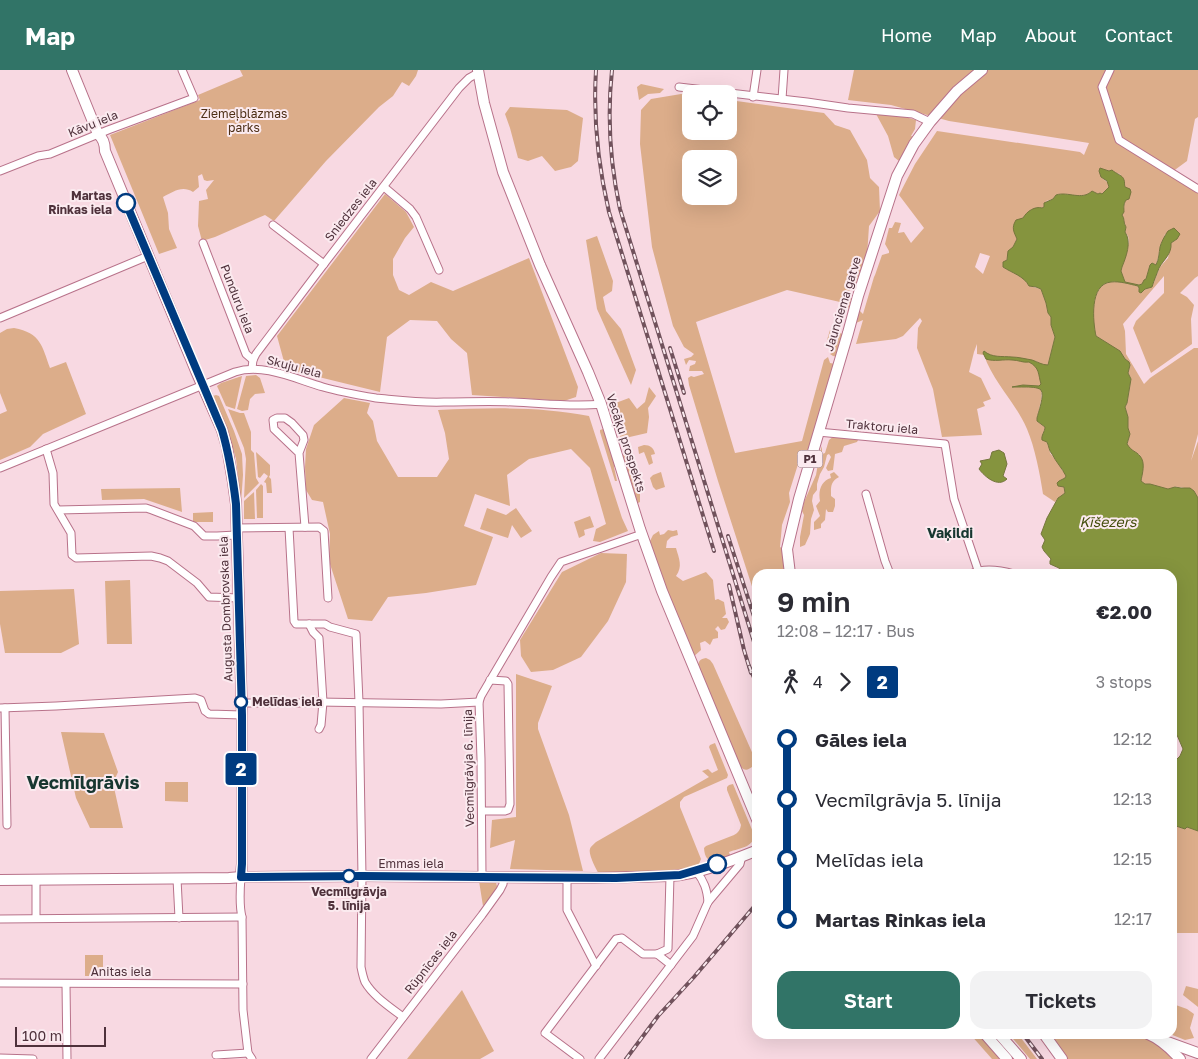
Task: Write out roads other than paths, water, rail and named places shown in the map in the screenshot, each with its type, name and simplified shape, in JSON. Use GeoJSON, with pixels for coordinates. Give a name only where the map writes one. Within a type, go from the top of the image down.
{"type":"FeatureCollection","features":[{"type":"Feature","properties":{"kind":"main road","name":"Augusta Dombrovska iela"},"geometry":{"type":"LineString","coordinates":[[72,70],[98,134],[97,138],[100,147],[105,150],[222,430],[227,447],[235,496],[242,715],[241,877]]}},
{"type":"Feature","properties":{"kind":"main road","name":"Jaunciema gatve"},"geometry":{"type":"LineString","coordinates":[[789,569],[787,549],[798,499],[861,287],[897,176],[914,144],[930,122],[957,90],[982,70]]}},
{"type":"Feature","properties":{"kind":"main road","name":"Vecāķu prospekts"},"geometry":{"type":"LineString","coordinates":[[478,71],[502,172],[540,265],[588,372],[666,601],[752,808]]}},
{"type":"Feature","properties":{"kind":"main road","name":"Emmas iela"},"geometry":{"type":"LineString","coordinates":[[0,880],[362,876],[616,878],[680,875],[752,852]]}},
{"type":"Feature","properties":{"kind":"main road"},"geometry":{"type":"LineString","coordinates":[[989,1039],[1007,1059]]}},
{"type":"Feature","properties":{"kind":"main road"},"geometry":{"type":"LineString","coordinates":[[1003,1039],[1021,1059]]}},
{"type":"Feature","properties":{"kind":"main road"},"geometry":{"type":"LineString","coordinates":[[1048,1039],[1062,1059]]}},
{"type":"Feature","properties":{"kind":"main road"},"geometry":{"type":"LineString","coordinates":[[1157,1039],[1172,1050],[1180,1059]]}},
{"type":"Feature","properties":{"kind":"main road"},"geometry":{"type":"LineString","coordinates":[[1161,1039],[1198,1054]]}},
{"type":"Feature","properties":{"kind":"street","name":"Kāvu iela"},"geometry":{"type":"LineString","coordinates":[[0,171],[38,156],[50,154],[194,98],[182,70]]}},
{"type":"Feature","properties":{"kind":"street"},"geometry":{"type":"LineString","coordinates":[[753,97],[757,70]]}},
{"type":"Feature","properties":{"kind":"street"},"geometry":{"type":"LineString","coordinates":[[782,99],[784,70]]}},
{"type":"Feature","properties":{"kind":"street"},"geometry":{"type":"LineString","coordinates":[[1110,70],[1102,87],[1119,140],[1198,189]]}},
{"type":"Feature","properties":{"kind":"street","name":"Sniedzes iela"},"geometry":{"type":"LineString","coordinates":[[252,368],[253,360],[262,347],[324,264],[459,88],[478,71]]}},
{"type":"Feature","properties":{"kind":"street"},"geometry":{"type":"LineString","coordinates":[[679,87],[913,114],[930,122]]}},
{"type":"Feature","properties":{"kind":"street"},"geometry":{"type":"LineString","coordinates":[[384,187],[402,201],[413,213],[439,270]]}},
{"type":"Feature","properties":{"kind":"street"},"geometry":{"type":"LineString","coordinates":[[273,225],[324,264]]}},
{"type":"Feature","properties":{"kind":"street","name":"Punduru iela"},"geometry":{"type":"LineString","coordinates":[[203,244],[246,354],[253,360]]}},
{"type":"Feature","properties":{"kind":"street"},"geometry":{"type":"LineString","coordinates":[[0,318],[148,256]]}},
{"type":"Feature","properties":{"kind":"street","name":"Skuju iela"},"geometry":{"type":"LineString","coordinates":[[0,468],[202,385],[235,372],[252,368],[284,374],[344,392],[400,400],[574,405],[600,404]]}},
{"type":"Feature","properties":{"kind":"street"},"geometry":{"type":"LineString","coordinates":[[299,453],[274,429],[273,420],[285,418],[303,435],[304,440],[299,453],[305,527]]}},
{"type":"Feature","properties":{"kind":"street","name":"Traktoru iela"},"geometry":{"type":"LineString","coordinates":[[818,432],[945,444],[954,499],[973,569]]}},
{"type":"Feature","properties":{"kind":"street"},"geometry":{"type":"LineString","coordinates":[[46,449],[53,473],[54,504],[72,533],[72,555],[76,558],[151,556],[160,558],[168,561],[197,583],[209,597],[238,598]]}},
{"type":"Feature","properties":{"kind":"street"},"geometry":{"type":"LineString","coordinates":[[866,494],[888,569]]}},
{"type":"Feature","properties":{"kind":"street"},"geometry":{"type":"LineString","coordinates":[[58,510],[146,508],[194,526],[204,536],[319,527],[324,531],[328,598]]}},
{"type":"Feature","properties":{"kind":"street"},"geometry":{"type":"LineString","coordinates":[[289,528],[294,621],[296,624],[325,624],[356,634],[360,702],[361,966],[364,980],[368,986],[403,1017]]}},
{"type":"Feature","properties":{"kind":"street","name":"Vecmīlgrāvja 6. līnija"},"geometry":{"type":"LineString","coordinates":[[482,876],[482,759],[479,702],[490,680],[561,562],[642,534]]}},
{"type":"Feature","properties":{"kind":"street"},"geometry":{"type":"LineString","coordinates":[[309,624],[312,632],[319,638],[321,702],[321,725],[319,729]]}},
{"type":"Feature","properties":{"kind":"street"},"geometry":{"type":"LineString","coordinates":[[482,811],[505,811],[508,810],[510,804],[508,684],[506,681],[490,680]]}},
{"type":"Feature","properties":{"kind":"street"},"geometry":{"type":"LineString","coordinates":[[7,825],[3,708],[195,698],[201,700],[208,714],[242,715]]}},
{"type":"Feature","properties":{"kind":"street"},"geometry":{"type":"LineString","coordinates":[[321,702],[441,704],[479,702]]}},
{"type":"Feature","properties":{"kind":"street"},"geometry":{"type":"LineString","coordinates":[[241,703],[307,703]]}},
{"type":"Feature","properties":{"kind":"street"},"geometry":{"type":"LineString","coordinates":[[599,1059],[693,936],[708,902],[740,864],[742,856]]}},
{"type":"Feature","properties":{"kind":"street"},"geometry":{"type":"LineString","coordinates":[[696,871],[707,888],[708,902]]}},
{"type":"Feature","properties":{"kind":"street"},"geometry":{"type":"LineString","coordinates":[[580,1059],[545,1033],[616,939],[622,938],[643,954],[657,954],[668,949],[670,876]]}},
{"type":"Feature","properties":{"kind":"street","name":"Augusta Dombrovska iela"},"geometry":{"type":"LineString","coordinates":[[241,877],[243,1010],[250,1056]]}},
{"type":"Feature","properties":{"kind":"street","name":"Rūpnīcas iela"},"geometry":{"type":"LineString","coordinates":[[371,1059],[487,908],[500,890],[504,877]]}},
{"type":"Feature","properties":{"kind":"street"},"geometry":{"type":"LineString","coordinates":[[567,878],[567,910],[596,966]]}},
{"type":"Feature","properties":{"kind":"street"},"geometry":{"type":"LineString","coordinates":[[178,879],[179,918]]}},
{"type":"Feature","properties":{"kind":"street"},"geometry":{"type":"LineString","coordinates":[[36,880],[36,918]]}},
{"type":"Feature","properties":{"kind":"street"},"geometry":{"type":"LineString","coordinates":[[0,919],[242,917]]}},
{"type":"Feature","properties":{"kind":"street"},"geometry":{"type":"LineString","coordinates":[[657,954],[671,965]]}},
{"type":"Feature","properties":{"kind":"street","name":"Anitas iela"},"geometry":{"type":"LineString","coordinates":[[0,983],[243,984]]}},
{"type":"Feature","properties":{"kind":"street"},"geometry":{"type":"LineString","coordinates":[[66,984],[67,1059]]}},
{"type":"Feature","properties":{"kind":"street"},"geometry":{"type":"LineString","coordinates":[[216,1054],[250,1056]]}},
{"type":"Feature","properties":{"kind":"street"},"geometry":{"type":"LineString","coordinates":[[0,1058],[33,1059]]}},
{"type":"Feature","properties":{"kind":"water","name":"Ķīšezers"},"geometry":{"type":"Polygon","coordinates":[[[1100,168],[1112,170],[1123,178],[1125,187],[1130,189],[1131,192],[1129,199],[1125,202],[1122,215],[1128,240],[1128,250],[1121,271],[1125,282],[1142,284],[1146,279],[1150,265],[1152,263],[1156,265],[1161,245],[1168,231],[1174,228],[1180,234],[1171,243],[1169,253],[1159,268],[1152,287],[1145,289],[1141,293],[1138,286],[1111,282],[1104,284],[1099,289],[1094,304],[1094,322],[1096,336],[1120,351],[1130,365],[1128,373],[1131,379],[1125,407],[1130,434],[1127,444],[1142,459],[1141,481],[1145,484],[1168,489],[1175,487],[1190,488],[1198,498],[1198,831],[1187,827],[1185,829],[1177,826],[1177,759],[1183,749],[1177,735],[1177,569],[1060,569],[1050,564],[1051,559],[1042,547],[1045,540],[1041,534],[1058,498],[1065,493],[1064,487],[1058,486],[1057,483],[1066,476],[1050,451],[1047,442],[1042,440],[1045,427],[1037,421],[1042,400],[1041,390],[1033,387],[1012,387],[1023,385],[1039,386],[1041,384],[1038,372],[1029,362],[989,360],[986,359],[983,353],[984,351],[994,356],[1022,358],[1048,365],[1055,337],[1051,325],[1051,317],[1041,289],[1029,286],[1021,277],[1003,267],[1003,262],[1007,260],[1008,251],[1013,247],[1017,239],[1013,228],[1016,220],[1023,218],[1031,210],[1044,207],[1044,203],[1053,199],[1056,195],[1079,196],[1092,191],[1102,194],[1109,187],[1099,171],[1100,168]]]}},
{"type":"Feature","properties":{"kind":"water"},"geometry":{"type":"Polygon","coordinates":[[[999,450],[1004,453],[1007,464],[1003,476],[1007,479],[996,482],[988,478],[979,469],[982,464],[980,461],[990,459],[992,452],[999,450]]]}},
{"type":"Feature","properties":{"kind":"railway"},"geometry":{"type":"LineString","coordinates":[[596,70],[595,106],[597,141],[609,212],[714,551]]}},
{"type":"Feature","properties":{"kind":"railway"},"geometry":{"type":"LineString","coordinates":[[612,70],[610,140],[620,209],[752,636]]}},
{"type":"Feature","properties":{"kind":"railway"},"geometry":{"type":"LineString","coordinates":[[670,348],[684,393]]}},
{"type":"Feature","properties":{"kind":"railway"},"geometry":{"type":"LineString","coordinates":[[728,536],[752,610]]}},
{"type":"Feature","properties":{"kind":"railway"},"geometry":{"type":"LineString","coordinates":[[729,585],[751,673]]}},
{"type":"Feature","properties":{"kind":"railway"},"geometry":{"type":"LineString","coordinates":[[749,666],[752,673]]}},
{"type":"Feature","properties":{"kind":"railway"},"geometry":{"type":"LineString","coordinates":[[626,1059],[658,1016],[752,909]]}},
{"type":"Feature","properties":{"kind":"railway"},"geometry":{"type":"LineString","coordinates":[[1027,1039],[1042,1059]]}},
{"type":"Feature","properties":{"kind":"place","name":"Martas Rinkas iela"},"geometry":{"type":"Point","coordinates":[126,203]}},
{"type":"Feature","properties":{"kind":"place","name":"Melīdas iela"},"geometry":{"type":"Point","coordinates":[241,702]}},
{"type":"Feature","properties":{"kind":"place","name":"Vecmīlgrāvja 5. līnija"},"geometry":{"type":"Point","coordinates":[349,876]}},
{"type":"Feature","properties":{"kind":"district","name":"Vaķildi"},"geometry":{"type":"Point","coordinates":[950,533]}},
{"type":"Feature","properties":{"kind":"district","name":"Vecmīlgrāvis"},"geometry":{"type":"Point","coordinates":[83,783]}},
{"type":"Feature","properties":{"kind":"park label","name":"Ziemeļblāzmas parks"},"geometry":{"type":"Point","coordinates":[244,121]}}]}
